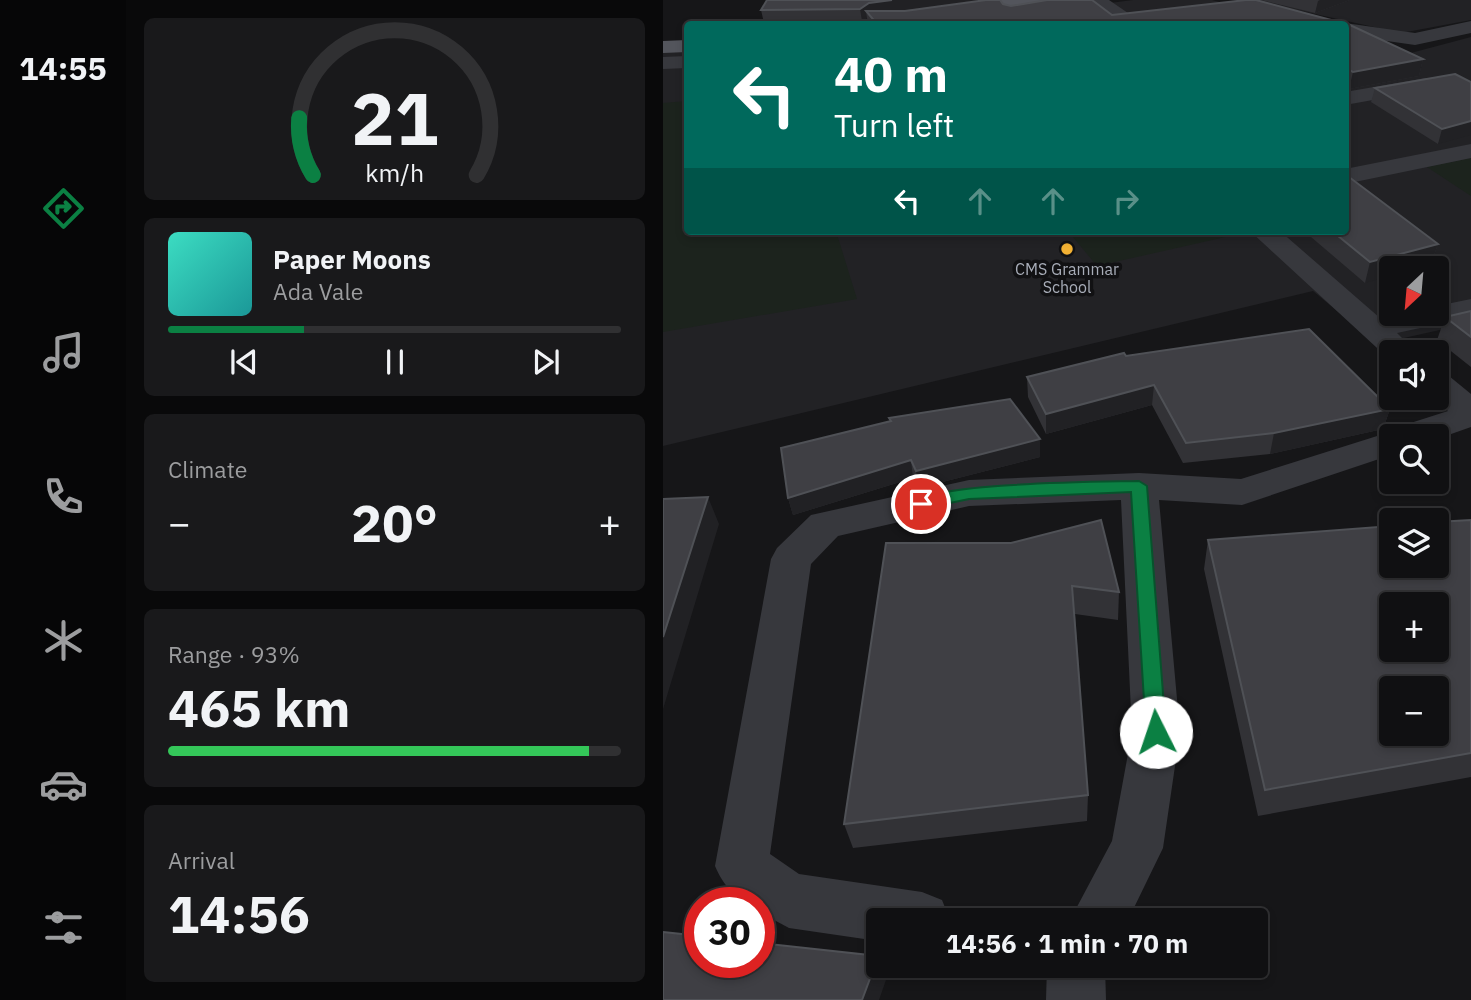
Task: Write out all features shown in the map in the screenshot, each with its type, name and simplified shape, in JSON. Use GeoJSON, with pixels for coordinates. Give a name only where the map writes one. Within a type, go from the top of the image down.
{"type":"FeatureCollection","features":[{"type":"Feature","properties":{"kind":"main road"},"geometry":{"type":"LineString","coordinates":[[896,21],[1043,3]]}},
{"type":"Feature","properties":{"kind":"main road"},"geometry":{"type":"LineString","coordinates":[[951,21],[1043,3]]}},
{"type":"Feature","properties":{"kind":"main road"},"geometry":{"type":"LineString","coordinates":[[663,39],[684,38]]}},
{"type":"Feature","properties":{"kind":"main road"},"geometry":{"type":"LineString","coordinates":[[663,47],[684,46]]}},
{"type":"Feature","properties":{"kind":"street"},"geometry":{"type":"LineString","coordinates":[[1097,0],[1129,21]]}},
{"type":"Feature","properties":{"kind":"street"},"geometry":{"type":"LineString","coordinates":[[1081,1],[1104,21]]}},
{"type":"Feature","properties":{"kind":"street"},"geometry":{"type":"LineString","coordinates":[[1349,30],[1415,38],[1471,27]]}},
{"type":"Feature","properties":{"kind":"street"},"geometry":{"type":"LineString","coordinates":[[663,63],[684,62]]}},
{"type":"Feature","properties":{"kind":"street"},"geometry":{"type":"LineString","coordinates":[[1349,98],[1449,79]]}},
{"type":"Feature","properties":{"kind":"street"},"geometry":{"type":"LineString","coordinates":[[1357,175],[1471,151]]}},
{"type":"Feature","properties":{"kind":"street"},"geometry":{"type":"LineString","coordinates":[[1269,235],[1388,340]]}},
{"type":"Feature","properties":{"kind":"street"},"geometry":{"type":"LineString","coordinates":[[1376,328],[1471,307]]}},
{"type":"Feature","properties":{"kind":"street"},"geometry":{"type":"LineString","coordinates":[[1441,424],[1471,413],[1449,394]]}},
{"type":"Feature","properties":{"kind":"street"},"geometry":{"type":"LineString","coordinates":[[866,912],[789,900],[742,866],[791,559],[825,525],[969,493],[1139,486],[1242,492],[1379,446]]}},
{"type":"Feature","properties":{"kind":"street"},"geometry":{"type":"LineString","coordinates":[[1104,908],[1137,848],[1156,732],[1139,486]]}},
{"type":"Feature","properties":{"kind":"street"},"geometry":{"type":"LineString","coordinates":[[1076,978],[1076,1000]]}},
{"type":"Feature","properties":{"kind":"shaded area"},"geometry":{"type":"Polygon","coordinates":[[[1133,0],[1212,0],[1289,21],[968,21],[1133,0]]]}},
{"type":"Feature","properties":{"kind":"shaded area"},"geometry":{"type":"Polygon","coordinates":[[[1252,0],[1471,0],[1471,20],[1401,33],[1252,0]]]}},
{"type":"Feature","properties":{"kind":"shaded area","name":"CMS Grammar School"},"geometry":{"type":"Polygon","coordinates":[[[1471,37],[1471,323],[1395,340],[1379,340],[1377,344],[1313,291],[663,446],[663,49],[684,48],[684,235],[1349,235],[1349,38],[1407,54],[1471,37]]]}},
{"type":"Feature","properties":{"kind":"shaded area"},"geometry":{"type":"Polygon","coordinates":[[[684,101],[684,235],[837,235],[857,299],[663,332],[663,103],[684,101]]]}},
{"type":"Feature","properties":{"kind":"shaded area"},"geometry":{"type":"Polygon","coordinates":[[[1471,158],[1471,196],[1427,167],[1471,158]]]}},
{"type":"Feature","properties":{"kind":"shaded area"},"geometry":{"type":"Polygon","coordinates":[[[1071,235],[1230,236],[1097,266],[1071,235]]]}},
{"type":"Feature","properties":{"kind":"building"},"geometry":{"type":"Polygon","coordinates":[[[767,0],[892,0],[869,3],[860,9],[761,10],[767,0]]]}},
{"type":"Feature","properties":{"kind":"building"},"geometry":{"type":"Polygon","coordinates":[[[986,0],[1000,0],[1011,6],[1047,0],[1092,0],[1112,15],[1256,0],[1335,21],[874,21],[866,11],[905,11],[986,0]]]}},
{"type":"Feature","properties":{"kind":"building"},"geometry":{"type":"Polygon","coordinates":[[[1349,25],[1423,59],[1353,72],[1349,70],[1349,25]]]}},
{"type":"Feature","properties":{"kind":"building"},"geometry":{"type":"Polygon","coordinates":[[[1455,74],[1471,82],[1471,121],[1442,129],[1375,88],[1455,74]]]}},
{"type":"Feature","properties":{"kind":"building"},"geometry":{"type":"Polygon","coordinates":[[[1349,177],[1438,244],[1393,256],[1379,256],[1379,260],[1370,262],[1337,235],[1349,235],[1349,177]]]}},
{"type":"Feature","properties":{"kind":"building"},"geometry":{"type":"Polygon","coordinates":[[[1471,311],[1471,337],[1449,320],[1449,316],[1471,311]]]}},
{"type":"Feature","properties":{"kind":"building"},"geometry":{"type":"Polygon","coordinates":[[[1309,329],[1379,398],[1379,410],[1385,410],[1274,433],[1186,443],[1154,385],[1046,414],[1027,377],[1124,353],[1126,356],[1309,329]]]}},
{"type":"Feature","properties":{"kind":"building"},"geometry":{"type":"Polygon","coordinates":[[[1010,399],[1040,439],[916,471],[911,460],[788,498],[781,448],[891,421],[889,418],[1010,399]]]}},
{"type":"Feature","properties":{"kind":"building"},"geometry":{"type":"Polygon","coordinates":[[[708,497],[663,637],[663,499],[708,497]]]}},
{"type":"Feature","properties":{"kind":"building"},"geometry":{"type":"Polygon","coordinates":[[[1101,520],[1119,592],[1072,586],[1088,795],[844,824],[886,543],[1011,543],[1101,520]]]}},
{"type":"Feature","properties":{"kind":"building"},"geometry":{"type":"Polygon","coordinates":[[[1471,520],[1471,753],[1265,790],[1208,540],[1379,527],[1379,578],[1449,578],[1449,521],[1471,520]]]}},
{"type":"Feature","properties":{"kind":"building"},"geometry":{"type":"Polygon","coordinates":[[[663,932],[684,934],[684,978],[775,978],[775,945],[866,955],[866,978],[870,978],[862,1000],[663,1000],[663,932]]]}},
{"type":"Feature","properties":{"kind":"place","name":"CMS Grammar School"},"geometry":{"type":"Point","coordinates":[1067,249]}},
{"type":"Feature","properties":{"kind":"route"},"geometry":{"type":"LineString","coordinates":[[921,504],[969,493],[1139,486],[1156,732]]}}]}
